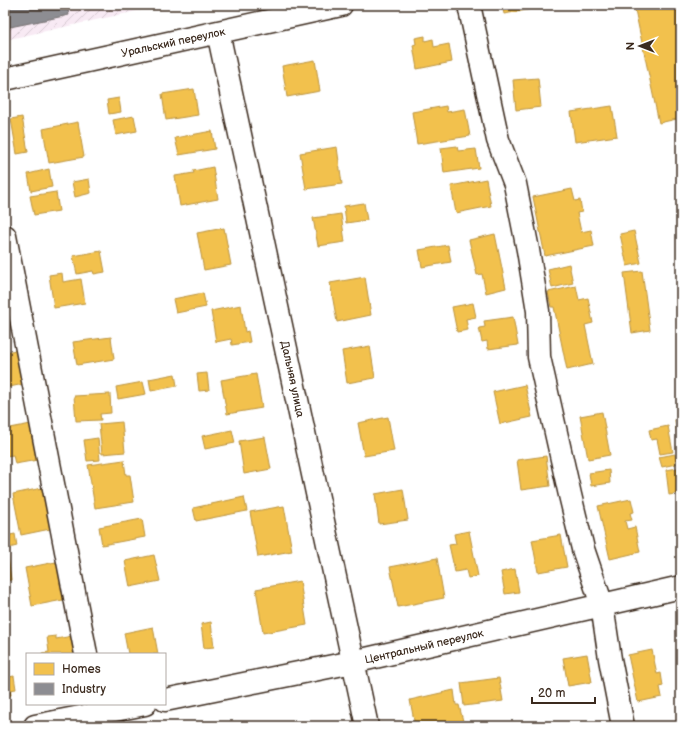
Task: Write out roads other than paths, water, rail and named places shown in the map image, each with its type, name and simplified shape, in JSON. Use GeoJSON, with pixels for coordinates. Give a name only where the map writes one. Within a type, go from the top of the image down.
{"type":"FeatureCollection","features":[{"type":"Feature","properties":{"kind":"street","name":"Уральский переулок"},"geometry":{"type":"LineString","coordinates":[[5,79],[341,5]]}},
{"type":"Feature","properties":{"kind":"street"},"geometry":{"type":"LineString","coordinates":[[468,5],[498,140],[515,184],[538,311],[539,357],[584,549],[602,605],[610,659],[623,726]]}},
{"type":"Feature","properties":{"kind":"street","name":"Дальняя улица"},"geometry":{"type":"LineString","coordinates":[[218,32],[367,726]]}},
{"type":"Feature","properties":{"kind":"street"},"geometry":{"type":"LineString","coordinates":[[5,236],[86,653]]}},
{"type":"Feature","properties":{"kind":"street","name":"Центральный переулок"},"geometry":{"type":"LineString","coordinates":[[166,700],[353,662],[681,587]]}},
{"type":"Feature","properties":{"kind":"street"},"geometry":{"type":"LineString","coordinates":[[35,726],[96,709],[134,705]]}}]}
